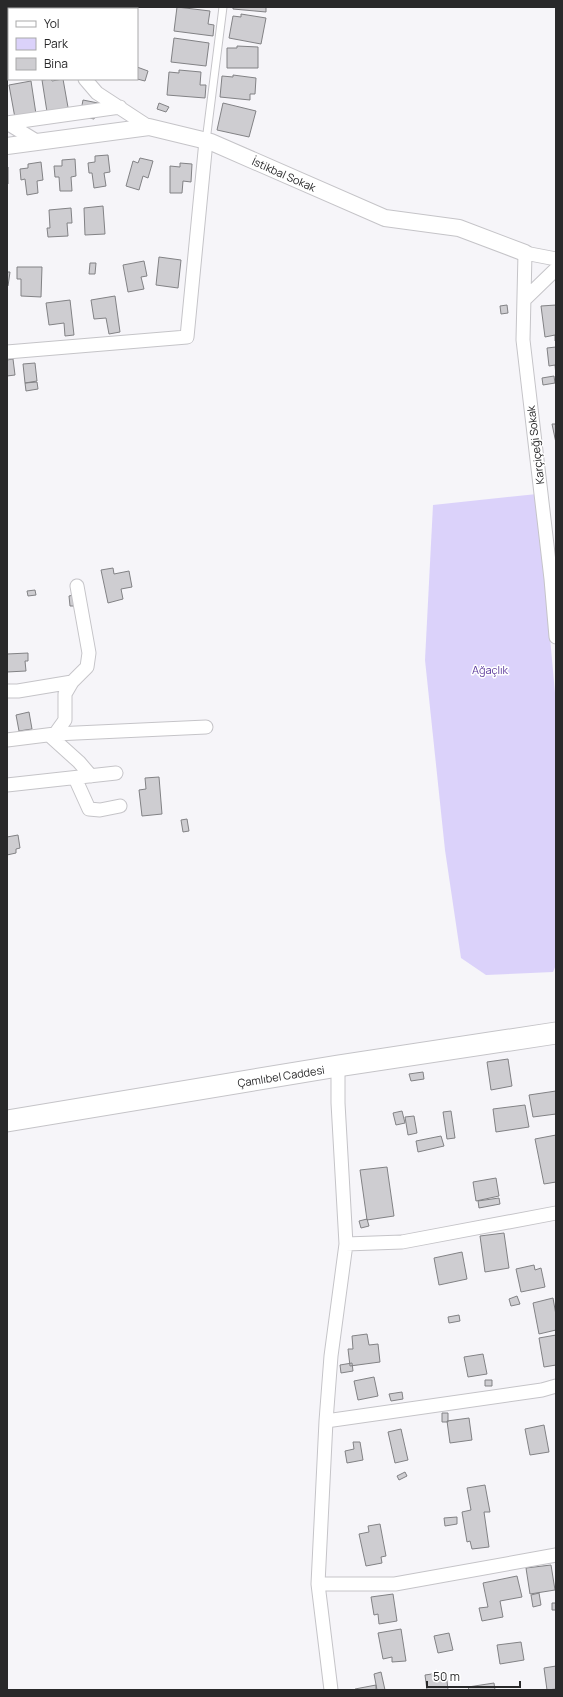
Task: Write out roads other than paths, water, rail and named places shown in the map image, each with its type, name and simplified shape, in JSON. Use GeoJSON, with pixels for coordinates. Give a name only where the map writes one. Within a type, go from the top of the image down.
{"type":"FeatureCollection","features":[{"type":"Feature","properties":{"kind":"main road","name":"Çamlıbel Caddesi"},"geometry":{"type":"LineString","coordinates":[[7,1121],[338,1066],[556,1033]]}},
{"type":"Feature","properties":{"kind":"street"},"geometry":{"type":"LineString","coordinates":[[86,80],[97,93],[149,127]]}},
{"type":"Feature","properties":{"kind":"street"},"geometry":{"type":"LineString","coordinates":[[7,123],[120,107]]}},
{"type":"Feature","properties":{"kind":"street"},"geometry":{"type":"LineString","coordinates":[[7,123],[38,142]]}},
{"type":"Feature","properties":{"kind":"street","name":"İstikbal Sokak"},"geometry":{"type":"LineString","coordinates":[[7,146],[149,127],[206,141],[384,218],[459,228],[525,253],[556,259]]}},
{"type":"Feature","properties":{"kind":"street"},"geometry":{"type":"LineString","coordinates":[[7,352],[187,337],[206,141]]}},
{"type":"Feature","properties":{"kind":"street","name":"Karçiçeği Sokak"},"geometry":{"type":"LineString","coordinates":[[525,253],[523,340],[554,579],[556,637]]}},
{"type":"Feature","properties":{"kind":"street"},"geometry":{"type":"LineString","coordinates":[[524,300],[556,269]]}},
{"type":"Feature","properties":{"kind":"street"},"geometry":{"type":"LineString","coordinates":[[52,735],[65,720],[65,694],[72,682],[87,667],[89,653],[77,586]]}},
{"type":"Feature","properties":{"kind":"street"},"geometry":{"type":"LineString","coordinates":[[7,691],[18,691],[72,682]]}},
{"type":"Feature","properties":{"kind":"street"},"geometry":{"type":"LineString","coordinates":[[7,740],[52,735],[206,727]]}},
{"type":"Feature","properties":{"kind":"street"},"geometry":{"type":"LineString","coordinates":[[52,735],[91,776]]}},
{"type":"Feature","properties":{"kind":"street"},"geometry":{"type":"LineString","coordinates":[[7,785],[116,773]]}},
{"type":"Feature","properties":{"kind":"street"},"geometry":{"type":"LineString","coordinates":[[74,778],[90,809],[100,810],[120,806]]}},
{"type":"Feature","properties":{"kind":"street"},"geometry":{"type":"LineString","coordinates":[[331,1690],[318,1584],[326,1421],[331,1356],[346,1244],[338,1104],[338,1066]]}},
{"type":"Feature","properties":{"kind":"street"},"geometry":{"type":"LineString","coordinates":[[346,1244],[402,1242],[556,1213]]}},
{"type":"Feature","properties":{"kind":"street"},"geometry":{"type":"LineString","coordinates":[[326,1421],[542,1390],[556,1386]]}},
{"type":"Feature","properties":{"kind":"street"},"geometry":{"type":"LineString","coordinates":[[318,1584],[395,1584],[556,1555]]}},
{"type":"Feature","properties":{"kind":"lane"},"geometry":{"type":"LineString","coordinates":[[206,141],[223,7]]}},
{"type":"Feature","properties":{"kind":"park label","name":"Ağaçlık"},"geometry":{"type":"Point","coordinates":[490,669]}}]}
